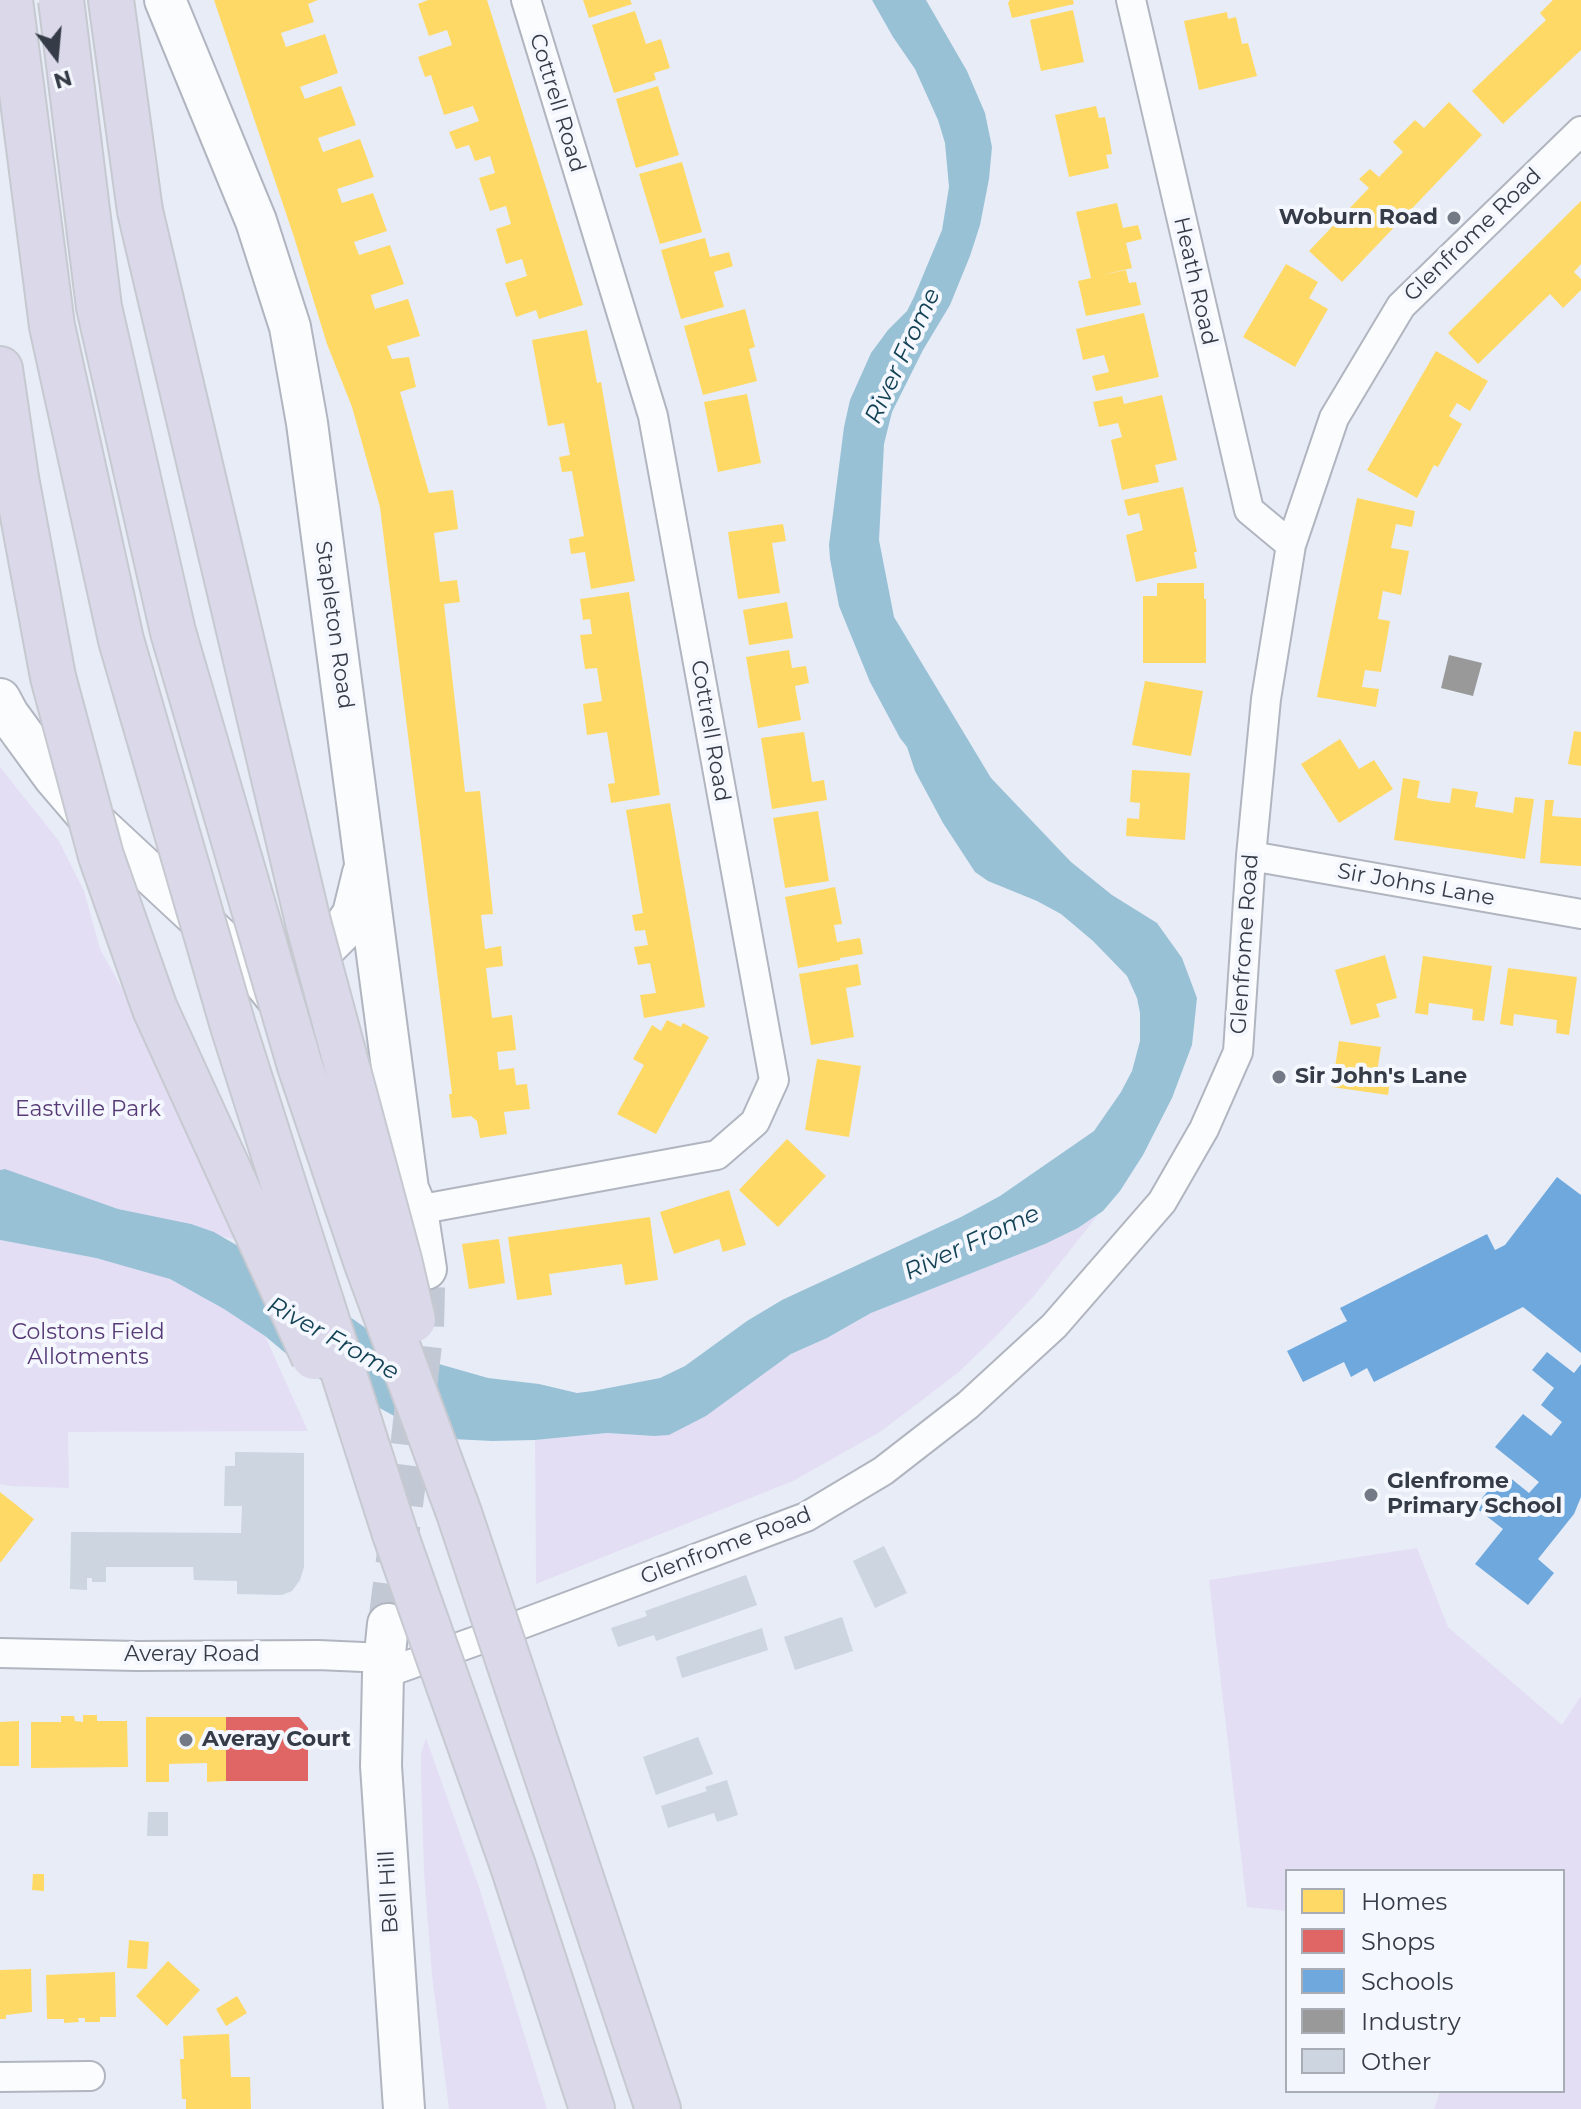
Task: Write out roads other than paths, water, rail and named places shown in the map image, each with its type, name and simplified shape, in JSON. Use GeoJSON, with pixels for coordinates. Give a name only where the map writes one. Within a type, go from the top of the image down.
{"type":"FeatureCollection","features":[{"type":"Feature","properties":{"kind":"highway"},"geometry":{"type":"LineString","coordinates":[[10,0],[52,326],[121,640],[233,1026],[395,1534],[513,1866],[592,2109]]}},
{"type":"Feature","properties":{"kind":"highway"},"geometry":{"type":"LineString","coordinates":[[61,0],[99,307],[173,632],[300,1066],[370,1271],[459,1513],[658,2109]]}},
{"type":"Feature","properties":{"kind":"highway"},"geometry":{"type":"LineString","coordinates":[[111,0],[140,211],[304,906],[399,1260],[459,1513]]}},
{"type":"Feature","properties":{"kind":"highway"},"geometry":{"type":"LineString","coordinates":[[0,369],[16,478],[53,677],[101,856],[155,1009],[395,1534]]}},
{"type":"Feature","properties":{"kind":"main road","name":"Stapleton Road"},"geometry":{"type":"LineString","coordinates":[[165,0],[256,221],[290,327],[307,423],[413,1200],[426,1269]]}},
{"type":"Feature","properties":{"kind":"main road"},"geometry":{"type":"LineString","coordinates":[[0,699],[54,777],[84,812],[254,970],[335,1070],[413,1200]]}},
{"type":"Feature","properties":{"kind":"main road"},"geometry":{"type":"LineString","coordinates":[[254,970],[289,963],[325,948],[353,914],[366,862]]}},
{"type":"Feature","properties":{"kind":"main road","name":"Bell Hill"},"geometry":{"type":"LineString","coordinates":[[385,1652],[381,1766],[404,2109]]}},
{"type":"Feature","properties":{"kind":"street","name":"Cottrell Road"},"geometry":{"type":"LineString","coordinates":[[413,1200],[717,1155],[755,1122],[774,1080],[653,416],[526,0]]}},
{"type":"Feature","properties":{"kind":"street","name":"Heath Road"},"geometry":{"type":"LineString","coordinates":[[1131,0],[1249,510],[1291,545]]}},
{"type":"Feature","properties":{"kind":"street","name":"Glenfrome Road"},"geometry":{"type":"LineString","coordinates":[[385,1652],[490,1636],[806,1517],[883,1471],[968,1405],[1054,1326],[1162,1202],[1204,1129],[1238,1052],[1251,856],[1266,699],[1291,545],[1334,418],[1401,306],[1581,131]]}},
{"type":"Feature","properties":{"kind":"street","name":"Sir Johns Lane"},"geometry":{"type":"LineString","coordinates":[[1251,856],[1581,914]]}},
{"type":"Feature","properties":{"kind":"street","name":"Averay Road"},"geometry":{"type":"LineString","coordinates":[[0,1653],[137,1656],[385,1652]]}},
{"type":"Feature","properties":{"kind":"street"},"geometry":{"type":"LineString","coordinates":[[0,2077],[90,2076]]}},
{"type":"Feature","properties":{"kind":"water","name":"River Frome"},"geometry":{"type":"Polygon","coordinates":[[[872,0],[926,0],[967,71],[985,113],[992,147],[980,225],[970,256],[950,305],[892,412],[884,444],[879,540],[894,617],[991,778],[1071,862],[1112,895],[1157,923],[1182,958],[1197,998],[1192,1045],[1172,1098],[1143,1155],[1120,1191],[1103,1211],[1078,1228],[871,1313],[791,1354],[706,1416],[669,1435],[654,1436],[607,1433],[492,1441],[453,1439],[418,1429],[374,1405],[337,1390],[307,1371],[265,1336],[170,1279],[96,1258],[0,1240],[0,1170],[5,1169],[118,1209],[191,1224],[214,1232],[305,1285],[374,1334],[439,1364],[488,1378],[539,1384],[577,1393],[660,1378],[685,1366],[782,1300],[1000,1196],[1094,1131],[1132,1071],[1140,1041],[1137,998],[1127,976],[1061,914],[975,872],[943,823],[915,771],[907,747],[870,682],[839,606],[829,545],[850,400],[871,353],[907,311],[914,297],[942,230],[949,187],[945,143],[938,120],[915,69],[872,0]]]}},
{"type":"Feature","properties":{"kind":"tunnel"},"geometry":{"type":"LineString","coordinates":[[388,1624],[424,1327],[425,1287]]}},
{"type":"Feature","properties":{"kind":"place","name":"Woburn Road"},"geometry":{"type":"Point","coordinates":[1454,218]}},
{"type":"Feature","properties":{"kind":"place","name":"Sir John's Lane"},"geometry":{"type":"Point","coordinates":[1279,1077]}},
{"type":"Feature","properties":{"kind":"place","name":"Glenfrome Primary School"},"geometry":{"type":"Point","coordinates":[1371,1495]}},
{"type":"Feature","properties":{"kind":"place","name":"Averay Court"},"geometry":{"type":"Point","coordinates":[186,1740]}},
{"type":"Feature","properties":{"kind":"park label","name":"Eastville Park"},"geometry":{"type":"Point","coordinates":[88,1110]}},
{"type":"Feature","properties":{"kind":"park label","name":"Colstons Field Allotments"},"geometry":{"type":"Point","coordinates":[88,1346]}}]}
